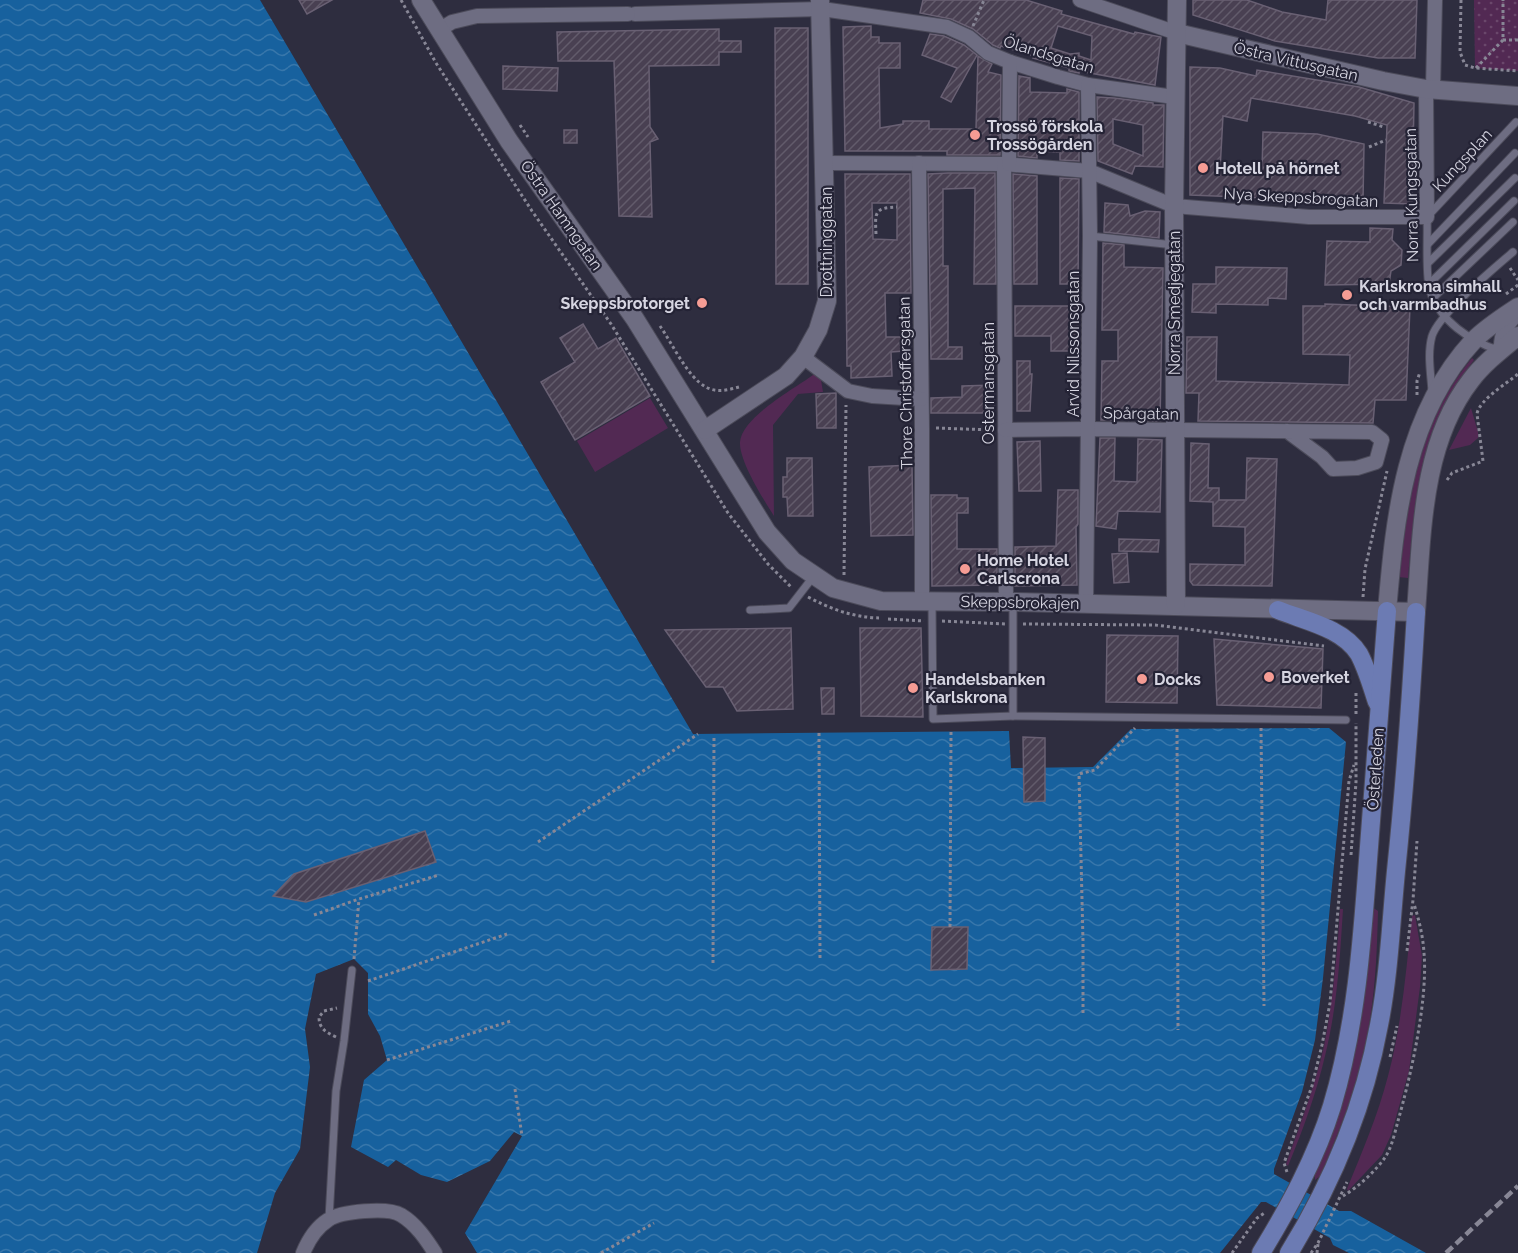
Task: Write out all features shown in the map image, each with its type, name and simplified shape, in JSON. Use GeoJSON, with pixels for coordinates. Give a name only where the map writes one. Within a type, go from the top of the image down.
{"type":"FeatureCollection","features":[{"type":"Feature","properties":{"kind":"main road"},"geometry":{"type":"LineString","coordinates":[[1278,610],[1330,631],[1350,642],[1366,669],[1380,710]]}},
{"type":"Feature","properties":{"kind":"main road","name":"Österleden"},"geometry":{"type":"LineString","coordinates":[[1261,1253],[1274,1216],[1303,1178],[1316,1149],[1331,1107],[1352,1020],[1361,955],[1388,611]]}},
{"type":"Feature","properties":{"kind":"main road","name":"Österleden"},"geometry":{"type":"LineString","coordinates":[[1289,1253],[1301,1233],[1332,1195],[1341,1155],[1357,1111],[1379,1025],[1401,826],[1416,612]]}},
{"type":"Feature","properties":{"kind":"street","name":"Östra Hamngatan"},"geometry":{"type":"LineString","coordinates":[[421,0],[509,141],[635,319],[705,430]]}},
{"type":"Feature","properties":{"kind":"street","name":"Östra Vittusgatan"},"geometry":{"type":"LineString","coordinates":[[1080,0],[1177,33],[1383,81],[1430,89],[1518,96]]}},
{"type":"Feature","properties":{"kind":"street","name":"Norra Smedjegatan"},"geometry":{"type":"LineString","coordinates":[[1176,605],[1174,97],[1177,0]]}},
{"type":"Feature","properties":{"kind":"street","name":"Norra Kungsgatan"},"geometry":{"type":"LineString","coordinates":[[1427,217],[1434,0]]}},
{"type":"Feature","properties":{"kind":"street","name":"Ölandsgatan"},"geometry":{"type":"LineString","coordinates":[[439,30],[452,22],[477,16],[631,14],[821,5],[947,27],[969,38],[988,52],[1010,62],[1088,85],[1174,97]]}},
{"type":"Feature","properties":{"kind":"street","name":"Drottninggatan"},"geometry":{"type":"LineString","coordinates":[[705,430],[786,376],[803,357],[818,330],[827,302],[826,163],[821,5]]}},
{"type":"Feature","properties":{"kind":"street","name":"Ostermansgatan"},"geometry":{"type":"LineString","coordinates":[[1010,62],[1006,164],[1005,430],[1010,602]]}},
{"type":"Feature","properties":{"kind":"street","name":"Arvid Nilssonsgatan"},"geometry":{"type":"LineString","coordinates":[[1086,604],[1090,429],[1088,85]]}},
{"type":"Feature","properties":{"kind":"street","name":"Nya Skeppsbrogatan"},"geometry":{"type":"LineString","coordinates":[[826,163],[1006,164],[1089,171],[1174,206],[1309,217],[1427,217]]}},
{"type":"Feature","properties":{"kind":"street","name":"Thore Christoffersgatan"},"geometry":{"type":"LineString","coordinates":[[919,163],[921,399],[927,601]]}},
{"type":"Feature","properties":{"kind":"street","name":"Österleden"},"geometry":{"type":"LineString","coordinates":[[1416,612],[1430,476],[1444,431],[1463,391],[1482,366],[1501,351],[1518,307]]}},
{"type":"Feature","properties":{"kind":"street"},"geometry":{"type":"LineString","coordinates":[[1507,332],[1518,313]]}},
{"type":"Feature","properties":{"kind":"street","name":"Österleden"},"geometry":{"type":"LineString","coordinates":[[1388,611],[1401,491],[1419,431],[1432,400],[1447,375],[1474,340],[1507,332]]}},
{"type":"Feature","properties":{"kind":"street"},"geometry":{"type":"LineString","coordinates":[[803,357],[848,391],[872,396],[921,399]]}},
{"type":"Feature","properties":{"kind":"street","name":"Spårgatan"},"geometry":{"type":"LineString","coordinates":[[1005,430],[1090,429],[1175,431],[1287,431],[1372,432],[1382,440],[1376,462],[1357,468],[1333,469],[1322,457],[1287,431]]}},
{"type":"Feature","properties":{"kind":"street","name":"Skeppsbrokajen"},"geometry":{"type":"LineString","coordinates":[[705,430],[767,532],[793,561],[833,588],[881,601],[1176,605],[1278,610],[1416,612]]}},
{"type":"Feature","properties":{"kind":"street"},"geometry":{"type":"LineString","coordinates":[[303,1253],[309,1239],[329,1219],[363,1210],[399,1213],[423,1234],[435,1253]]}},
{"type":"Feature","properties":{"kind":"lane","name":"Kungsplan"},"geometry":{"type":"LineString","coordinates":[[1427,217],[1516,122]]}},
{"type":"Feature","properties":{"kind":"lane","name":"Kungsplan"},"geometry":{"type":"LineString","coordinates":[[1428,244],[1515,153]]}},
{"type":"Feature","properties":{"kind":"lane"},"geometry":{"type":"LineString","coordinates":[[1428,263],[1515,178]]}},
{"type":"Feature","properties":{"kind":"lane"},"geometry":{"type":"LineString","coordinates":[[1429,284],[1514,201]]}},
{"type":"Feature","properties":{"kind":"lane","name":"Norra Kungsgatan"},"geometry":{"type":"LineString","coordinates":[[1427,217],[1429,284],[1433,298],[1444,315],[1462,332],[1474,340],[1501,351]]}},
{"type":"Feature","properties":{"kind":"lane"},"geometry":{"type":"LineString","coordinates":[[1433,298],[1513,222]]}},
{"type":"Feature","properties":{"kind":"lane"},"geometry":{"type":"LineString","coordinates":[[1090,236],[1174,245]]}},
{"type":"Feature","properties":{"kind":"lane"},"geometry":{"type":"LineString","coordinates":[[1432,400],[1430,348],[1435,329],[1444,315],[1512,252]]}},
{"type":"Feature","properties":{"kind":"lane"},"geometry":{"type":"LineString","coordinates":[[750,610],[789,608],[815,575]]}},
{"type":"Feature","properties":{"kind":"lane"},"geometry":{"type":"LineString","coordinates":[[927,601],[932,621],[933,719],[1013,716],[1346,720]]}},
{"type":"Feature","properties":{"kind":"lane"},"geometry":{"type":"LineString","coordinates":[[1010,602],[1013,624],[1013,716]]}},
{"type":"Feature","properties":{"kind":"lane"},"geometry":{"type":"LineString","coordinates":[[329,1219],[336,1091],[352,970]]}},
{"type":"Feature","properties":{"kind":"path"},"geometry":{"type":"LineString","coordinates":[[401,0],[436,63],[532,211],[611,324],[728,513],[768,564],[790,587],[834,610],[863,618],[1013,624],[1155,625],[1320,645],[1328,648]]}},
{"type":"Feature","properties":{"kind":"path"},"geometry":{"type":"LineString","coordinates":[[969,38],[984,0]]}},
{"type":"Feature","properties":{"kind":"path"},"geometry":{"type":"LineString","coordinates":[[1461,0],[1460,52],[1465,65],[1475,68],[1518,71]]}},
{"type":"Feature","properties":{"kind":"path"},"geometry":{"type":"LineString","coordinates":[[1503,0],[1503,40]]}},
{"type":"Feature","properties":{"kind":"path"},"geometry":{"type":"LineString","coordinates":[[1475,68],[1503,40],[1518,40]]}},
{"type":"Feature","properties":{"kind":"path"},"geometry":{"type":"LineString","coordinates":[[517,121],[530,141]]}},
{"type":"Feature","properties":{"kind":"path"},"geometry":{"type":"LineString","coordinates":[[1368,122],[1384,127]]}},
{"type":"Feature","properties":{"kind":"path"},"geometry":{"type":"LineString","coordinates":[[1369,147],[1386,140]]}},
{"type":"Feature","properties":{"kind":"path"},"geometry":{"type":"LineString","coordinates":[[876,234],[877,211],[883,207],[897,207]]}},
{"type":"Feature","properties":{"kind":"path"},"geometry":{"type":"LineString","coordinates":[[660,326],[689,370],[707,388],[718,391],[745,385]]}},
{"type":"Feature","properties":{"kind":"path"},"geometry":{"type":"LineString","coordinates":[[1443,488],[1452,473],[1483,461],[1478,408],[1518,374]]}},
{"type":"Feature","properties":{"kind":"path"},"geometry":{"type":"LineString","coordinates":[[844,591],[844,415],[848,391]]}},
{"type":"Feature","properties":{"kind":"path"},"geometry":{"type":"LineString","coordinates":[[922,428],[1005,430]]}},
{"type":"Feature","properties":{"kind":"path"},"geometry":{"type":"LineString","coordinates":[[1350,863],[1356,782],[1356,685]]}},
{"type":"Feature","properties":{"kind":"path"},"geometry":{"type":"LineString","coordinates":[[1083,1013],[1079,774],[1095,770],[1135,728]]}},
{"type":"Feature","properties":{"kind":"path"},"geometry":{"type":"LineString","coordinates":[[1261,728],[1264,1006]]}},
{"type":"Feature","properties":{"kind":"path"},"geometry":{"type":"LineString","coordinates":[[1178,729],[1178,1030]]}},
{"type":"Feature","properties":{"kind":"path"},"geometry":{"type":"LineString","coordinates":[[950,927],[951,732]]}},
{"type":"Feature","properties":{"kind":"path"},"geometry":{"type":"LineString","coordinates":[[538,842],[698,734]]}},
{"type":"Feature","properties":{"kind":"path"},"geometry":{"type":"LineString","coordinates":[[819,734],[820,958]]}},
{"type":"Feature","properties":{"kind":"path"},"geometry":{"type":"LineString","coordinates":[[713,963],[714,735]]}},
{"type":"Feature","properties":{"kind":"path"},"geometry":{"type":"LineString","coordinates":[[1291,1162],[1287,1172],[1284,1163],[1312,1086],[1330,1003],[1349,781],[1355,761]]}},
{"type":"Feature","properties":{"kind":"path"},"geometry":{"type":"LineString","coordinates":[[1317,1253],[1332,1195],[1362,1181],[1386,1155],[1400,1114],[1409,1077],[1418,1031],[1425,955],[1421,927],[1413,900],[1417,841]]}},
{"type":"Feature","properties":{"kind":"path"},"geometry":{"type":"LineString","coordinates":[[314,915],[439,875]]}},
{"type":"Feature","properties":{"kind":"path"},"geometry":{"type":"LineString","coordinates":[[354,959],[359,899]]}},
{"type":"Feature","properties":{"kind":"path"},"geometry":{"type":"LineString","coordinates":[[368,981],[507,934]]}},
{"type":"Feature","properties":{"kind":"path"},"geometry":{"type":"LineString","coordinates":[[344,1041],[326,1032],[319,1025],[319,1017],[324,1011],[332,1008],[348,1008]]}},
{"type":"Feature","properties":{"kind":"path"},"geometry":{"type":"LineString","coordinates":[[387,1060],[511,1021]]}},
{"type":"Feature","properties":{"kind":"path"},"geometry":{"type":"LineString","coordinates":[[515,1089],[520,1135]]}},
{"type":"Feature","properties":{"kind":"path"},"geometry":{"type":"LineString","coordinates":[[1232,1253],[1257,1218],[1274,1216]]}},
{"type":"Feature","properties":{"kind":"path"},"geometry":{"type":"LineString","coordinates":[[601,1253],[654,1223]]}},
{"type":"Feature","properties":{"kind":"path"},"geometry":{"type":"LineString","coordinates":[[1311,1253],[1318,1243]]}},
{"type":"Feature","properties":{"kind":"shaded area"},"geometry":{"type":"Polygon","coordinates":[[[1474,0],[1518,0],[1518,71],[1475,68],[1474,0]]]}},
{"type":"Feature","properties":{"kind":"shaded area"},"geometry":{"type":"Polygon","coordinates":[[[1472,358],[1474,360],[1457,385],[1432,437],[1418,491],[1408,578],[1398,577],[1406,518],[1418,462],[1440,408],[1454,382],[1472,358]]]}},
{"type":"Feature","properties":{"kind":"shaded area"},"geometry":{"type":"Polygon","coordinates":[[[820,374],[823,392],[798,394],[773,425],[774,516],[743,459],[740,442],[750,423],[770,404],[813,375],[820,374]]]}},
{"type":"Feature","properties":{"kind":"shaded area"},"geometry":{"type":"Polygon","coordinates":[[[650,398],[668,428],[595,472],[577,441],[650,398]]]}},
{"type":"Feature","properties":{"kind":"shaded area"},"geometry":{"type":"Polygon","coordinates":[[[1471,408],[1478,438],[1470,445],[1449,450],[1471,408]]]}},
{"type":"Feature","properties":{"kind":"shaded area"},"geometry":{"type":"Polygon","coordinates":[[[1372,907],[1378,911],[1377,945],[1373,995],[1365,1045],[1346,1112],[1320,1176],[1315,1180],[1319,1159],[1345,1094],[1357,1041],[1362,1015],[1372,907]]]}},
{"type":"Feature","properties":{"kind":"shaded area"},"geometry":{"type":"Polygon","coordinates":[[[1340,909],[1343,909],[1339,964],[1329,1038],[1313,1098],[1288,1166],[1286,1164],[1312,1091],[1324,1046],[1334,978],[1340,909]]]}},
{"type":"Feature","properties":{"kind":"shaded area"},"geometry":{"type":"Polygon","coordinates":[[[1415,915],[1422,956],[1409,1071],[1391,1135],[1382,1155],[1348,1191],[1379,1105],[1393,1056],[1403,997],[1412,916],[1415,915]]]}},
{"type":"Feature","properties":{"kind":"water"},"geometry":{"type":"Polygon","coordinates":[[[0,0],[260,0],[693,734],[1009,731],[1011,768],[1093,767],[1131,729],[1329,728],[1346,742],[1315,1040],[1302,1092],[1274,1174],[1339,1211],[1351,1211],[1426,1253],[1349,1253],[1333,1245],[1330,1238],[1266,1202],[1261,1202],[1220,1253],[477,1253],[465,1233],[522,1136],[514,1132],[490,1161],[447,1182],[421,1175],[396,1160],[388,1167],[351,1147],[364,1080],[387,1060],[380,1036],[368,1014],[368,973],[354,959],[316,974],[305,1029],[310,1067],[300,1149],[275,1193],[257,1253],[0,1253],[0,0]]]}},
{"type":"Feature","properties":{"kind":"building"},"geometry":{"type":"Polygon","coordinates":[[[299,0],[332,0],[307,14],[299,0]]]}},
{"type":"Feature","properties":{"kind":"building"},"geometry":{"type":"Polygon","coordinates":[[[923,0],[1026,0],[1062,11],[1061,14],[1134,34],[1135,32],[1161,37],[1155,85],[1069,71],[1069,68],[1033,58],[1034,56],[993,45],[973,29],[951,19],[920,13],[923,0]],[[1058,26],[1051,48],[1070,54],[1079,53],[1079,56],[1091,60],[1092,36],[1058,26]]]}},
{"type":"Feature","properties":{"kind":"building"},"geometry":{"type":"Polygon","coordinates":[[[1193,0],[1247,0],[1282,12],[1326,20],[1328,0],[1417,0],[1415,58],[1378,58],[1275,41],[1193,15],[1193,0]]]}},
{"type":"Feature","properties":{"kind":"building"},"geometry":{"type":"Polygon","coordinates":[[[871,26],[871,37],[879,37],[879,43],[900,43],[900,68],[879,68],[880,128],[903,124],[903,121],[929,121],[929,129],[976,129],[978,56],[992,64],[988,72],[1001,75],[1000,155],[947,155],[947,151],[845,151],[843,27],[871,26]]]}},
{"type":"Feature","properties":{"kind":"building"},"geometry":{"type":"Polygon","coordinates":[[[775,28],[808,28],[808,284],[776,284],[775,28]]]}},
{"type":"Feature","properties":{"kind":"building"},"geometry":{"type":"Polygon","coordinates":[[[719,29],[719,41],[741,41],[741,52],[719,52],[719,65],[649,66],[650,127],[658,139],[650,142],[652,217],[619,216],[614,61],[558,61],[557,32],[719,29]]]}},
{"type":"Feature","properties":{"kind":"building"},"geometry":{"type":"Polygon","coordinates":[[[930,34],[944,36],[964,45],[977,55],[951,102],[941,97],[957,68],[922,55],[930,34]]]}},
{"type":"Feature","properties":{"kind":"building"},"geometry":{"type":"Polygon","coordinates":[[[503,66],[558,68],[557,91],[503,89],[503,66]]]}},
{"type":"Feature","properties":{"kind":"building"},"geometry":{"type":"Polygon","coordinates":[[[1190,67],[1220,68],[1256,76],[1257,70],[1359,87],[1414,103],[1412,204],[1384,203],[1387,125],[1355,116],[1251,98],[1247,121],[1223,116],[1220,170],[1262,171],[1263,132],[1317,134],[1364,144],[1363,202],[1190,195],[1190,67]]]}},
{"type":"Feature","properties":{"kind":"building"},"geometry":{"type":"Polygon","coordinates":[[[1019,76],[1030,78],[1030,92],[1067,93],[1067,89],[1079,92],[1079,161],[1060,160],[1060,152],[1037,151],[1037,158],[1018,156],[1019,76]]]}},
{"type":"Feature","properties":{"kind":"building"},"geometry":{"type":"Polygon","coordinates":[[[1097,97],[1164,105],[1163,167],[1135,166],[1132,174],[1098,161],[1097,97]],[[1113,119],[1113,144],[1143,156],[1143,125],[1113,119]]]}},
{"type":"Feature","properties":{"kind":"building"},"geometry":{"type":"Polygon","coordinates":[[[564,130],[577,130],[577,143],[564,143],[564,130]]]}},
{"type":"Feature","properties":{"kind":"building"},"geometry":{"type":"Polygon","coordinates":[[[995,173],[996,284],[974,284],[975,188],[943,189],[943,266],[948,266],[948,347],[962,347],[962,359],[931,359],[928,174],[995,173]]]}},
{"type":"Feature","properties":{"kind":"building"},"geometry":{"type":"Polygon","coordinates":[[[845,174],[910,174],[911,293],[885,293],[886,337],[904,337],[904,351],[891,352],[892,376],[851,378],[851,366],[847,366],[845,174]],[[872,203],[873,239],[897,240],[897,203],[872,203]]]}},
{"type":"Feature","properties":{"kind":"building"},"geometry":{"type":"Polygon","coordinates":[[[1013,174],[1037,176],[1037,284],[1014,284],[1013,174]]]}},
{"type":"Feature","properties":{"kind":"building"},"geometry":{"type":"Polygon","coordinates":[[[1060,178],[1079,179],[1078,284],[1060,284],[1060,178]]]}},
{"type":"Feature","properties":{"kind":"building"},"geometry":{"type":"Polygon","coordinates":[[[1105,203],[1128,205],[1130,216],[1145,211],[1160,212],[1159,238],[1104,232],[1105,203]]]}},
{"type":"Feature","properties":{"kind":"building"},"geometry":{"type":"Polygon","coordinates":[[[1370,228],[1393,229],[1392,240],[1402,250],[1401,265],[1391,271],[1389,284],[1325,285],[1327,241],[1370,242],[1370,228]]]}},
{"type":"Feature","properties":{"kind":"building"},"geometry":{"type":"Polygon","coordinates":[[[1103,243],[1124,245],[1124,267],[1163,268],[1160,421],[1139,421],[1139,418],[1116,417],[1116,420],[1101,420],[1102,361],[1118,361],[1118,330],[1102,330],[1103,243]]]}},
{"type":"Feature","properties":{"kind":"building"},"geometry":{"type":"Polygon","coordinates":[[[1216,267],[1287,268],[1286,299],[1268,298],[1268,305],[1216,304],[1216,313],[1192,312],[1193,284],[1216,284],[1216,267]]]}},
{"type":"Feature","properties":{"kind":"building"},"geometry":{"type":"Polygon","coordinates":[[[1325,304],[1410,307],[1406,400],[1375,400],[1373,423],[1198,421],[1199,393],[1186,393],[1187,337],[1217,337],[1216,381],[1349,385],[1350,355],[1303,354],[1303,306],[1325,306],[1325,304]]]}},
{"type":"Feature","properties":{"kind":"building"},"geometry":{"type":"Polygon","coordinates":[[[1015,306],[1078,306],[1078,351],[1051,351],[1051,336],[1015,336],[1015,306]]]}},
{"type":"Feature","properties":{"kind":"building"},"geometry":{"type":"Polygon","coordinates":[[[583,324],[598,349],[616,338],[650,396],[575,440],[541,382],[575,362],[560,338],[583,324]]]}},
{"type":"Feature","properties":{"kind":"building"},"geometry":{"type":"Polygon","coordinates":[[[1017,361],[1030,361],[1030,374],[1032,374],[1030,411],[1017,411],[1017,361]]]}},
{"type":"Feature","properties":{"kind":"building"},"geometry":{"type":"Polygon","coordinates":[[[994,385],[994,413],[931,413],[931,398],[962,397],[962,386],[994,385]]]}},
{"type":"Feature","properties":{"kind":"building"},"geometry":{"type":"Polygon","coordinates":[[[836,393],[836,428],[817,428],[816,394],[836,393]]]}},
{"type":"Feature","properties":{"kind":"building"},"geometry":{"type":"Polygon","coordinates":[[[1100,438],[1115,438],[1114,481],[1137,482],[1138,439],[1162,440],[1160,512],[1118,511],[1116,529],[1096,526],[1100,438]]]}},
{"type":"Feature","properties":{"kind":"building"},"geometry":{"type":"Polygon","coordinates":[[[1040,441],[1041,491],[1019,491],[1017,442],[1040,441]]]}},
{"type":"Feature","properties":{"kind":"building"},"geometry":{"type":"Polygon","coordinates":[[[1191,443],[1209,444],[1208,488],[1219,488],[1219,500],[1246,500],[1247,458],[1277,459],[1272,586],[1193,585],[1190,581],[1190,564],[1245,565],[1245,527],[1213,526],[1213,502],[1190,501],[1191,443]]]}},
{"type":"Feature","properties":{"kind":"building"},"geometry":{"type":"Polygon","coordinates":[[[787,458],[812,458],[813,516],[788,516],[787,497],[783,497],[783,477],[787,477],[787,458]]]}},
{"type":"Feature","properties":{"kind":"building"},"geometry":{"type":"Polygon","coordinates":[[[912,465],[913,535],[871,536],[869,467],[912,465]]]}},
{"type":"Feature","properties":{"kind":"building"},"geometry":{"type":"Polygon","coordinates":[[[1058,490],[1078,490],[1077,585],[1015,586],[1015,547],[1056,546],[1058,490]]]}},
{"type":"Feature","properties":{"kind":"building"},"geometry":{"type":"Polygon","coordinates":[[[931,495],[957,495],[957,498],[968,498],[968,513],[957,513],[957,549],[997,549],[997,585],[932,586],[931,495]]]}},
{"type":"Feature","properties":{"kind":"building"},"geometry":{"type":"Polygon","coordinates":[[[1119,539],[1159,540],[1158,552],[1119,551],[1119,539]]]}},
{"type":"Feature","properties":{"kind":"building"},"geometry":{"type":"Polygon","coordinates":[[[1127,553],[1129,582],[1114,583],[1112,554],[1127,553]]]}},
{"type":"Feature","properties":{"kind":"building"},"geometry":{"type":"Polygon","coordinates":[[[791,628],[793,709],[737,711],[723,687],[706,687],[665,630],[791,628]]]}},
{"type":"Feature","properties":{"kind":"building"},"geometry":{"type":"Polygon","coordinates":[[[860,628],[921,628],[923,717],[861,716],[860,628]]]}},
{"type":"Feature","properties":{"kind":"building","name":"Docks"},"geometry":{"type":"Polygon","coordinates":[[[1107,635],[1178,636],[1177,703],[1106,702],[1107,635]]]}},
{"type":"Feature","properties":{"kind":"building","name":"Boverket"},"geometry":{"type":"Polygon","coordinates":[[[1214,639],[1323,649],[1321,708],[1217,705],[1214,639]]]}},
{"type":"Feature","properties":{"kind":"building"},"geometry":{"type":"Polygon","coordinates":[[[821,688],[834,688],[834,714],[822,714],[821,688]]]}},
{"type":"Feature","properties":{"kind":"building"},"geometry":{"type":"Polygon","coordinates":[[[1023,737],[1045,738],[1045,801],[1024,802],[1023,737]]]}},
{"type":"Feature","properties":{"kind":"building"},"geometry":{"type":"Polygon","coordinates":[[[425,831],[436,862],[306,902],[273,896],[294,874],[425,831]]]}},
{"type":"Feature","properties":{"kind":"building"},"geometry":{"type":"Polygon","coordinates":[[[932,927],[968,927],[967,969],[931,970],[932,927]]]}},
{"type":"Feature","properties":{"kind":"railway"},"geometry":{"type":"LineString","coordinates":[[1446,1253],[1518,1186]]}},
{"type":"Feature","properties":{"kind":"place","name":"Trossö förskola Trossögården"},"geometry":{"type":"Point","coordinates":[975,135]}},
{"type":"Feature","properties":{"kind":"place","name":"Hotell på hörnet"},"geometry":{"type":"Point","coordinates":[1203,168]}},
{"type":"Feature","properties":{"kind":"place","name":"Karlskrona simhall och varmbadhus"},"geometry":{"type":"Point","coordinates":[1347,295]}},
{"type":"Feature","properties":{"kind":"place","name":"Skeppsbrotorget"},"geometry":{"type":"Point","coordinates":[702,303]}},
{"type":"Feature","properties":{"kind":"place","name":"Home Hotel Carlscrona"},"geometry":{"type":"Point","coordinates":[965,569]}},
{"type":"Feature","properties":{"kind":"place","name":"Boverket"},"geometry":{"type":"Point","coordinates":[1269,677]}},
{"type":"Feature","properties":{"kind":"place","name":"Docks"},"geometry":{"type":"Point","coordinates":[1142,679]}},
{"type":"Feature","properties":{"kind":"place","name":"Handelsbanken Karlskrona"},"geometry":{"type":"Point","coordinates":[913,688]}}]}
